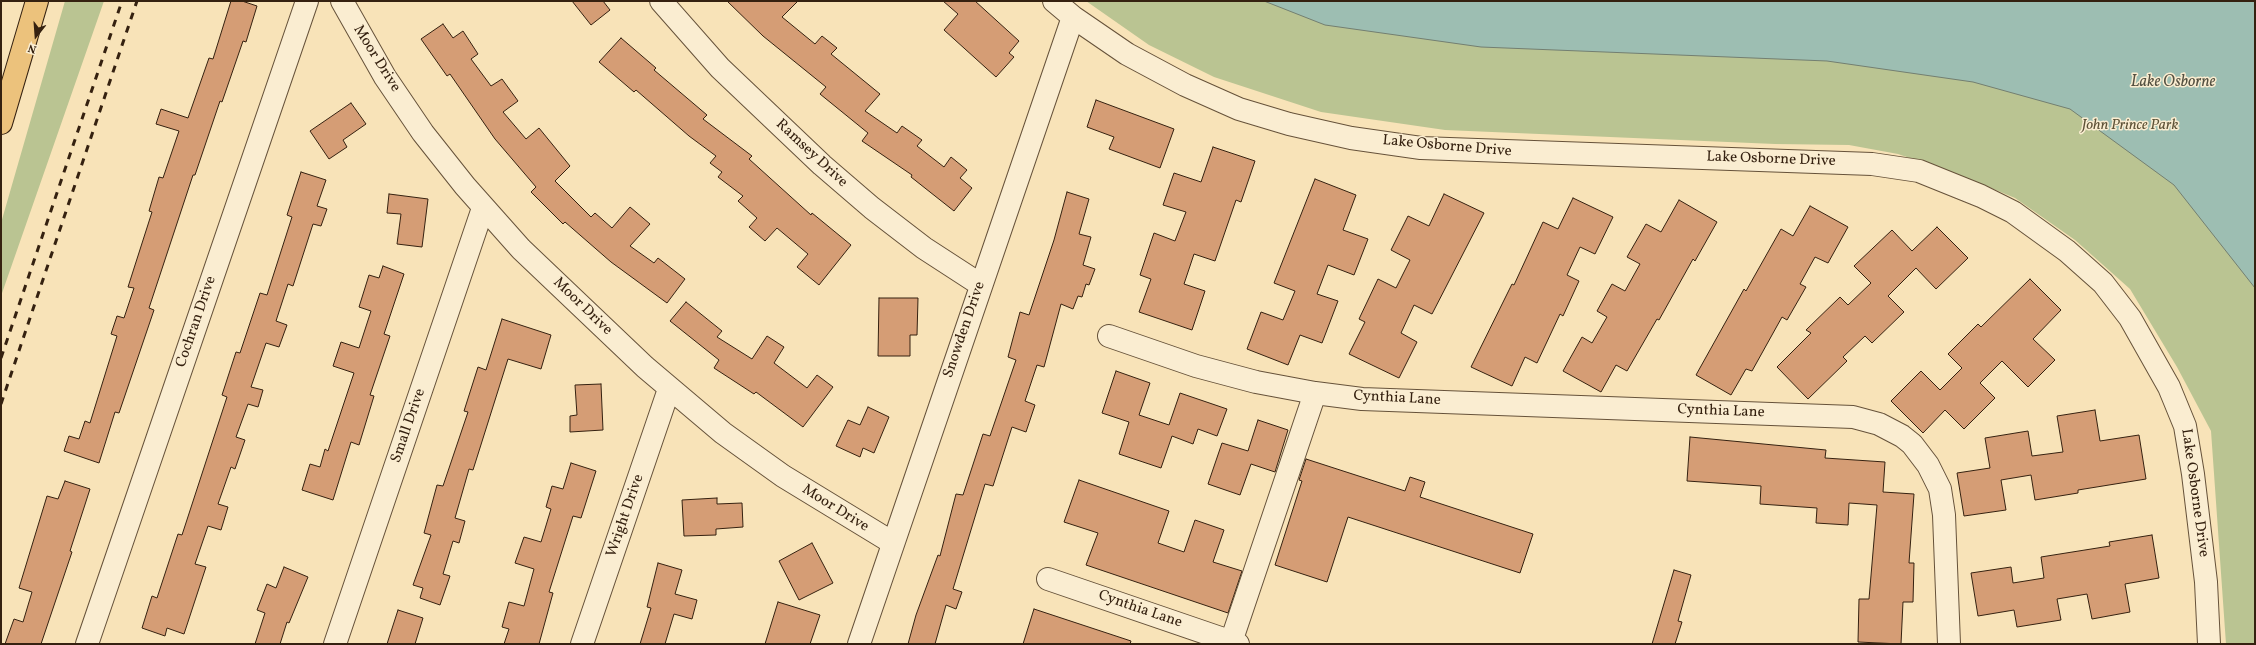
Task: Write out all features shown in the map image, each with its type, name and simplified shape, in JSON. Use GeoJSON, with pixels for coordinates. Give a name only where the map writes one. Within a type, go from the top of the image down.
{"type":"FeatureCollection","features":[{"type":"Feature","properties":{"kind":"highway"},"geometry":{"type":"LineString","coordinates":[[1,123],[37,1]]}},
{"type":"Feature","properties":{"kind":"street","name":"Cochran Drive"},"geometry":{"type":"LineString","coordinates":[[87,644],[306,1]]}},
{"type":"Feature","properties":{"kind":"street","name":"Moor Drive"},"geometry":{"type":"LineString","coordinates":[[342,1],[385,77],[415,121],[484,208],[521,249],[669,389],[723,433],[782,476],[893,544]]}},
{"type":"Feature","properties":{"kind":"street","name":"Ramsey Drive"},"geometry":{"type":"LineString","coordinates":[[660,1],[720,68],[822,165],[895,226],[981,285]]}},
{"type":"Feature","properties":{"kind":"street","name":"Lake Osborne Drive"},"geometry":{"type":"LineString","coordinates":[[1054,1],[1073,17],[1134,58],[1185,85],[1238,109],[1289,124],[1351,138],[1421,148],[1502,152],[1803,160],[1872,164],[1919,171],[1981,196],[2013,212],[2067,251],[2103,283],[2130,318],[2169,387],[2185,426],[2193,474],[2206,582],[2208,644]]}},
{"type":"Feature","properties":{"kind":"street","name":"Snowden Drive"},"geometry":{"type":"LineString","coordinates":[[859,644],[1073,17]]}},
{"type":"Feature","properties":{"kind":"street","name":"Small Drive"},"geometry":{"type":"LineString","coordinates":[[335,644],[484,208]]}},
{"type":"Feature","properties":{"kind":"street","name":"Cynthia Lane"},"geometry":{"type":"LineString","coordinates":[[1109,336],[1196,366],[1256,382],[1315,393],[1362,399],[1853,417],[1878,424],[1902,436],[1912,444],[1928,465],[1940,489],[1944,515],[1949,644]]}},
{"type":"Feature","properties":{"kind":"street","name":"Wright Drive"},"geometry":{"type":"LineString","coordinates":[[582,644],[669,389]]}},
{"type":"Feature","properties":{"kind":"street","name":"Cynthia Lane"},"geometry":{"type":"LineString","coordinates":[[1048,579],[1234,643],[1315,393]]}},
{"type":"Feature","properties":{"kind":"green space"},"geometry":{"type":"Polygon","coordinates":[[[65,1],[104,1],[1,296],[1,223],[65,1]]]}},
{"type":"Feature","properties":{"kind":"green space","name":"John Prince Park"},"geometry":{"type":"Polygon","coordinates":[[[1086,1],[2255,1],[2255,644],[2226,644],[2211,431],[2177,367],[2130,289],[2075,240],[2015,198],[1962,176],[1898,154],[1849,145],[1775,144],[1445,130],[1321,112],[1214,77],[1149,45],[1086,1]]]}},
{"type":"Feature","properties":{"kind":"water","name":"Lake Osborne"},"geometry":{"type":"Polygon","coordinates":[[[1264,1],[2255,1],[2255,288],[2174,185],[2070,109],[1973,82],[1827,61],[1481,47],[1325,25],[1264,1]]]}},
{"type":"Feature","properties":{"kind":"building"},"geometry":{"type":"Polygon","coordinates":[[[231,1],[242,1],[257,6],[246,42],[243,41],[222,102],[220,101],[195,175],[193,175],[149,308],[154,310],[119,413],[115,412],[99,463],[64,451],[69,436],[79,439],[85,421],[90,423],[117,336],[111,334],[117,316],[124,318],[134,288],[128,287],[152,212],[149,211],[159,177],[163,178],[179,131],[156,124],[161,109],[188,118],[209,58],[213,59],[231,1]]]}},
{"type":"Feature","properties":{"kind":"building"},"geometry":{"type":"Polygon","coordinates":[[[572,1],[603,1],[610,10],[591,25],[572,1]]]}},
{"type":"Feature","properties":{"kind":"building"},"geometry":{"type":"Polygon","coordinates":[[[727,1],[798,1],[782,17],[815,44],[822,36],[837,48],[831,54],[880,94],[865,111],[897,133],[902,126],[922,140],[917,146],[944,167],[951,157],[967,170],[960,178],[972,188],[954,211],[911,177],[912,175],[862,141],[868,133],[820,94],[826,87],[763,36],[727,1]]]}},
{"type":"Feature","properties":{"kind":"building"},"geometry":{"type":"Polygon","coordinates":[[[943,1],[975,1],[1019,41],[1009,53],[1014,57],[996,77],[944,30],[958,14],[943,1]]]}},
{"type":"Feature","properties":{"kind":"building"},"geometry":{"type":"Polygon","coordinates":[[[443,24],[453,38],[463,31],[478,54],[471,59],[491,86],[502,79],[518,101],[503,112],[526,139],[539,128],[570,166],[555,181],[591,217],[595,213],[612,228],[630,207],[650,224],[630,246],[654,263],[658,258],[685,279],[667,303],[611,262],[565,222],[563,224],[531,192],[536,187],[495,139],[450,74],[447,76],[421,39],[443,24]]]}},
{"type":"Feature","properties":{"kind":"building"},"geometry":{"type":"Polygon","coordinates":[[[621,38],[656,68],[654,70],[707,115],[703,119],[752,156],[749,159],[811,215],[812,213],[851,245],[819,285],[797,267],[808,254],[777,228],[765,241],[749,227],[757,218],[738,201],[743,196],[718,177],[722,172],[710,163],[716,156],[689,136],[636,90],[634,92],[599,62],[621,38]]]}},
{"type":"Feature","properties":{"kind":"building"},"geometry":{"type":"Polygon","coordinates":[[[1096,100],[1174,129],[1160,168],[1109,149],[1114,137],[1087,127],[1096,100]]]}},
{"type":"Feature","properties":{"kind":"building"},"geometry":{"type":"Polygon","coordinates":[[[351,103],[366,124],[343,140],[347,147],[329,159],[310,131],[351,103]]]}},
{"type":"Feature","properties":{"kind":"building"},"geometry":{"type":"Polygon","coordinates":[[[1213,147],[1255,161],[1241,202],[1236,200],[1215,261],[1194,254],[1184,284],[1205,291],[1192,330],[1139,312],[1151,279],[1140,275],[1154,233],[1175,241],[1186,212],[1163,205],[1174,173],[1201,182],[1213,147]]]}},
{"type":"Feature","properties":{"kind":"building"},"geometry":{"type":"Polygon","coordinates":[[[301,172],[326,180],[317,206],[327,209],[321,226],[313,224],[293,286],[288,284],[276,321],[287,325],[279,347],[266,343],[251,387],[263,390],[258,407],[248,404],[236,437],[245,440],[235,469],[231,467],[218,504],[228,507],[221,530],[208,526],[195,564],[206,567],[184,634],[167,628],[165,636],[142,628],[152,596],[157,598],[178,534],[182,535],[227,397],[222,395],[236,352],[240,353],[260,293],[267,295],[292,217],[287,215],[301,172]]]}},
{"type":"Feature","properties":{"kind":"building"},"geometry":{"type":"Polygon","coordinates":[[[1315,179],[1356,195],[1343,230],[1368,239],[1354,275],[1328,265],[1317,294],[1338,301],[1322,343],[1300,335],[1288,365],[1247,349],[1261,312],[1283,320],[1295,291],[1274,283],[1315,179]]]}},
{"type":"Feature","properties":{"kind":"building"},"geometry":{"type":"Polygon","coordinates":[[[1067,192],[1089,199],[1079,234],[1091,237],[1083,265],[1095,269],[1089,285],[1086,284],[1082,297],[1078,296],[1073,309],[1061,304],[1044,367],[1037,365],[1025,401],[1035,405],[1026,432],[1012,427],[993,486],[985,484],[953,589],[962,592],[956,609],[946,605],[935,644],[908,644],[916,615],[938,555],[940,556],[956,494],[963,495],[983,434],[990,436],[1016,360],[1008,357],[1020,312],[1029,315],[1054,240],[1067,192]]]}},
{"type":"Feature","properties":{"kind":"building"},"geometry":{"type":"Polygon","coordinates":[[[389,194],[428,199],[422,247],[397,244],[401,214],[387,213],[389,194]]]}},
{"type":"Feature","properties":{"kind":"building"},"geometry":{"type":"Polygon","coordinates":[[[1444,194],[1484,213],[1432,314],[1414,305],[1401,333],[1417,342],[1399,378],[1349,354],[1365,322],[1359,319],[1378,279],[1396,288],[1410,260],[1391,250],[1408,216],[1429,226],[1444,194]]]}},
{"type":"Feature","properties":{"kind":"building"},"geometry":{"type":"Polygon","coordinates":[[[1573,198],[1613,217],[1595,254],[1580,247],[1567,275],[1579,281],[1563,316],[1560,314],[1537,363],[1525,357],[1512,386],[1471,367],[1512,284],[1514,285],[1543,222],[1558,229],[1573,198]]]}},
{"type":"Feature","properties":{"kind":"building"},"geometry":{"type":"Polygon","coordinates":[[[1679,200],[1717,222],[1695,261],[1693,259],[1659,320],[1657,319],[1627,371],[1616,365],[1601,392],[1563,371],[1582,337],[1592,343],[1607,317],[1597,311],[1612,284],[1625,291],[1640,264],[1627,257],[1646,224],[1661,232],[1679,200]]]}},
{"type":"Feature","properties":{"kind":"building"},"geometry":{"type":"Polygon","coordinates":[[[1810,206],[1848,227],[1828,263],[1815,257],[1800,284],[1806,287],[1787,320],[1782,317],[1752,371],[1746,369],[1731,395],[1696,375],[1744,289],[1746,291],[1781,229],[1793,236],[1810,206]]]}},
{"type":"Feature","properties":{"kind":"building"},"geometry":{"type":"Polygon","coordinates":[[[1937,227],[1968,258],[1936,289],[1916,268],[1888,296],[1904,312],[1872,343],[1865,336],[1843,357],[1847,361],[1808,399],[1777,367],[1811,333],[1806,330],[1840,297],[1848,305],[1871,283],[1854,266],[1892,230],[1912,251],[1937,227]]]}},
{"type":"Feature","properties":{"kind":"building"},"geometry":{"type":"Polygon","coordinates":[[[383,266],[404,274],[384,334],[390,336],[370,395],[374,396],[359,445],[351,442],[333,500],[302,490],[310,464],[320,467],[325,449],[328,451],[354,373],[333,366],[341,342],[359,348],[371,311],[359,307],[369,275],[379,278],[383,266]]]}},
{"type":"Feature","properties":{"kind":"building"},"geometry":{"type":"Polygon","coordinates":[[[2030,279],[2061,310],[2033,339],[2055,360],[2028,387],[2002,361],[1980,383],[1995,398],[1964,429],[1945,410],[1923,433],[1891,401],[1921,371],[1940,390],[1962,368],[1948,354],[1978,324],[1981,327],[2030,279]]]}},
{"type":"Feature","properties":{"kind":"building"},"geometry":{"type":"Polygon","coordinates":[[[879,298],[918,298],[917,335],[910,335],[910,356],[878,356],[879,298]]]}},
{"type":"Feature","properties":{"kind":"building"},"geometry":{"type":"Polygon","coordinates":[[[686,302],[722,331],[717,337],[752,359],[767,336],[784,347],[774,363],[807,388],[817,375],[833,387],[803,427],[756,392],[754,394],[714,368],[719,360],[670,321],[686,302]]]}},
{"type":"Feature","properties":{"kind":"building"},"geometry":{"type":"Polygon","coordinates":[[[502,319],[551,335],[541,369],[508,359],[473,470],[469,469],[455,518],[465,521],[459,543],[453,541],[443,574],[450,576],[440,605],[420,598],[423,588],[413,585],[431,535],[424,533],[437,485],[443,486],[468,412],[464,411],[478,367],[486,370],[502,319]]]}},
{"type":"Feature","properties":{"kind":"building"},"geometry":{"type":"Polygon","coordinates":[[[1116,371],[1150,383],[1139,415],[1169,425],[1180,393],[1227,409],[1217,436],[1198,429],[1193,444],[1172,436],[1161,468],[1119,454],[1129,422],[1102,413],[1116,371]]]}},
{"type":"Feature","properties":{"kind":"building"},"geometry":{"type":"Polygon","coordinates":[[[601,384],[603,430],[570,432],[570,416],[577,415],[575,385],[601,384]]]}},
{"type":"Feature","properties":{"kind":"building"},"geometry":{"type":"Polygon","coordinates":[[[868,407],[889,417],[874,453],[863,448],[860,457],[836,446],[848,420],[860,425],[868,407]]]}},
{"type":"Feature","properties":{"kind":"building"},"geometry":{"type":"Polygon","coordinates":[[[2095,410],[2100,441],[2139,435],[2146,479],[2078,490],[2078,493],[2035,500],[2031,475],[2001,480],[2006,510],[1964,516],[1957,473],[1990,468],[1985,438],[2028,431],[2032,456],[2063,452],[2057,416],[2095,410]]]}},
{"type":"Feature","properties":{"kind":"building"},"geometry":{"type":"Polygon","coordinates":[[[1258,420],[1288,430],[1275,472],[1251,464],[1240,495],[1208,484],[1222,443],[1248,451],[1258,420]]]}},
{"type":"Feature","properties":{"kind":"building"},"geometry":{"type":"Polygon","coordinates":[[[1690,437],[1826,450],[1825,458],[1885,462],[1883,492],[1914,494],[1909,563],[1914,563],[1913,602],[1903,602],[1901,644],[1858,642],[1859,599],[1869,599],[1877,505],[1849,503],[1848,525],[1816,523],[1817,508],[1760,504],[1761,486],[1687,481],[1690,437]]]}},
{"type":"Feature","properties":{"kind":"building"},"geometry":{"type":"Polygon","coordinates":[[[1306,459],[1405,491],[1410,477],[1425,482],[1420,497],[1533,534],[1520,573],[1348,517],[1327,582],[1275,565],[1302,481],[1299,480],[1306,459]]]}},
{"type":"Feature","properties":{"kind":"building"},"geometry":{"type":"Polygon","coordinates":[[[571,463],[596,471],[581,518],[573,516],[549,592],[553,593],[539,644],[504,644],[509,629],[502,627],[509,602],[524,606],[534,569],[515,563],[524,537],[541,542],[551,509],[546,507],[552,486],[563,489],[571,463]]]}},
{"type":"Feature","properties":{"kind":"building"},"geometry":{"type":"Polygon","coordinates":[[[1079,480],[1169,511],[1158,543],[1184,552],[1195,520],[1224,530],[1213,562],[1242,571],[1228,613],[1086,565],[1098,533],[1064,522],[1079,480]]]}},
{"type":"Feature","properties":{"kind":"building"},"geometry":{"type":"Polygon","coordinates":[[[65,481],[90,489],[70,551],[72,552],[41,644],[5,644],[14,619],[23,622],[32,592],[19,588],[47,496],[58,499],[65,481]]]}},
{"type":"Feature","properties":{"kind":"building"},"geometry":{"type":"Polygon","coordinates":[[[717,498],[717,504],[742,503],[743,527],[716,529],[716,535],[684,536],[682,500],[717,498]]]}},
{"type":"Feature","properties":{"kind":"building"},"geometry":{"type":"Polygon","coordinates":[[[2152,535],[2159,578],[2125,584],[2130,612],[2092,619],[2087,594],[2057,599],[2061,620],[2017,627],[2014,610],[1978,616],[1971,573],[2011,567],[2013,583],[2044,578],[2041,557],[2110,546],[2109,542],[2152,535]]]}},
{"type":"Feature","properties":{"kind":"building"},"geometry":{"type":"Polygon","coordinates":[[[812,543],[833,583],[799,600],[779,561],[812,543]]]}},
{"type":"Feature","properties":{"kind":"building"},"geometry":{"type":"Polygon","coordinates":[[[658,563],[682,570],[675,594],[697,600],[692,619],[674,614],[665,644],[640,644],[651,608],[647,607],[658,563]]]}},
{"type":"Feature","properties":{"kind":"building"},"geometry":{"type":"Polygon","coordinates":[[[284,567],[308,577],[289,623],[287,622],[280,644],[255,644],[265,613],[257,610],[267,584],[276,588],[284,567]]]}},
{"type":"Feature","properties":{"kind":"building"},"geometry":{"type":"Polygon","coordinates":[[[1674,570],[1691,575],[1678,621],[1682,622],[1675,644],[1652,644],[1674,570]]]}},
{"type":"Feature","properties":{"kind":"building"},"geometry":{"type":"Polygon","coordinates":[[[778,602],[820,615],[810,644],[765,644],[778,602]]]}},
{"type":"Feature","properties":{"kind":"building"},"geometry":{"type":"Polygon","coordinates":[[[1034,609],[1131,641],[1130,644],[1023,644],[1034,609]]]}},
{"type":"Feature","properties":{"kind":"building"},"geometry":{"type":"Polygon","coordinates":[[[398,610],[423,618],[415,644],[387,644],[398,610]]]}},
{"type":"Feature","properties":{"kind":"railway"},"geometry":{"type":"LineString","coordinates":[[1,358],[122,1]]}},
{"type":"Feature","properties":{"kind":"railway"},"geometry":{"type":"LineString","coordinates":[[1,404],[137,1]]}}]}
